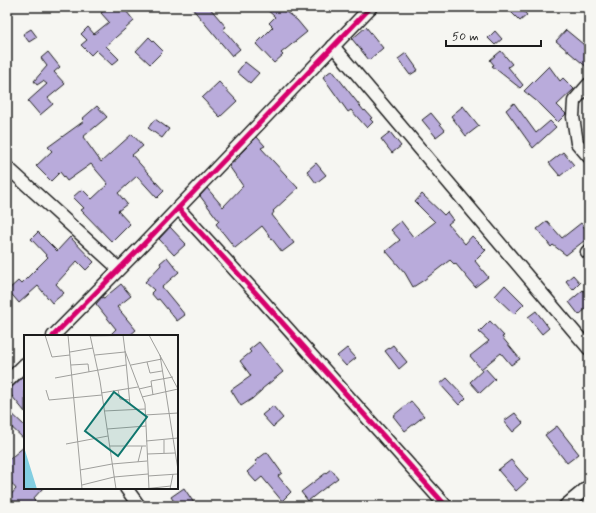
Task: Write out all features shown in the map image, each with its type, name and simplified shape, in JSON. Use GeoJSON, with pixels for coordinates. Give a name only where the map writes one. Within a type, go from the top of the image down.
{"type":"FeatureCollection","features":[{"type":"Feature","properties":{"kind":"street"},"geometry":{"type":"LineString","coordinates":[[54,335],[371,7]]}},
{"type":"Feature","properties":{"kind":"street"},"geometry":{"type":"LineString","coordinates":[[333,46],[589,349]]}},
{"type":"Feature","properties":{"kind":"street"},"geometry":{"type":"LineString","coordinates":[[589,84],[574,101],[573,117],[577,143],[589,157]]}},
{"type":"Feature","properties":{"kind":"street"},"geometry":{"type":"LineString","coordinates":[[7,167],[119,269]]}},
{"type":"Feature","properties":{"kind":"street"},"geometry":{"type":"LineString","coordinates":[[178,208],[446,506]]}},
{"type":"Feature","properties":{"kind":"street"},"geometry":{"type":"LineString","coordinates":[[7,382],[24,365]]}},
{"type":"Feature","properties":{"kind":"street"},"geometry":{"type":"LineString","coordinates":[[565,506],[589,486]]}},
{"type":"Feature","properties":{"kind":"street"},"geometry":{"type":"LineString","coordinates":[[127,489],[139,506]]}},
{"type":"Feature","properties":{"kind":"building"},"geometry":{"type":"Polygon","coordinates":[[[108,7],[123,7],[134,21],[106,46],[119,59],[112,65],[96,50],[91,55],[81,45],[87,40],[81,34],[88,27],[94,34],[109,22],[101,13],[108,7]]]}},
{"type":"Feature","properties":{"kind":"building"},"geometry":{"type":"Polygon","coordinates":[[[191,7],[209,7],[226,27],[223,29],[240,49],[232,56],[191,7]]]}},
{"type":"Feature","properties":{"kind":"building"},"geometry":{"type":"Polygon","coordinates":[[[264,7],[279,7],[297,20],[307,32],[281,53],[283,55],[274,63],[256,44],[273,27],[269,23],[275,17],[264,7]]]}},
{"type":"Feature","properties":{"kind":"building"},"geometry":{"type":"Polygon","coordinates":[[[506,7],[520,7],[527,15],[520,21],[506,7]]]}},
{"type":"Feature","properties":{"kind":"building"},"geometry":{"type":"Polygon","coordinates":[[[366,27],[383,48],[369,60],[352,39],[366,27]]]}},
{"type":"Feature","properties":{"kind":"building"},"geometry":{"type":"Polygon","coordinates":[[[31,29],[37,37],[29,42],[23,34],[31,29]]]}},
{"type":"Feature","properties":{"kind":"building"},"geometry":{"type":"Polygon","coordinates":[[[566,30],[589,49],[589,69],[556,41],[566,30]]]}},
{"type":"Feature","properties":{"kind":"building"},"geometry":{"type":"Polygon","coordinates":[[[495,31],[502,39],[495,45],[488,38],[495,31]]]}},
{"type":"Feature","properties":{"kind":"building"},"geometry":{"type":"Polygon","coordinates":[[[149,37],[163,51],[150,64],[136,51],[149,37]]]}},
{"type":"Feature","properties":{"kind":"building"},"geometry":{"type":"Polygon","coordinates":[[[501,51],[512,64],[508,67],[523,85],[520,88],[492,66],[494,65],[490,60],[501,51]]]}},
{"type":"Feature","properties":{"kind":"building"},"geometry":{"type":"Polygon","coordinates":[[[48,52],[60,67],[54,72],[65,84],[48,98],[53,104],[40,115],[28,101],[47,84],[43,81],[37,85],[34,81],[47,66],[41,58],[48,52]]]}},
{"type":"Feature","properties":{"kind":"building"},"geometry":{"type":"Polygon","coordinates":[[[406,53],[418,70],[410,75],[398,59],[406,53]]]}},
{"type":"Feature","properties":{"kind":"building"},"geometry":{"type":"Polygon","coordinates":[[[245,62],[259,73],[250,83],[237,72],[245,62]]]}},
{"type":"Feature","properties":{"kind":"building"},"geometry":{"type":"Polygon","coordinates":[[[549,66],[560,81],[563,78],[574,89],[557,105],[566,114],[558,122],[524,91],[549,66]]]}},
{"type":"Feature","properties":{"kind":"building"},"geometry":{"type":"Polygon","coordinates":[[[332,70],[364,111],[365,110],[372,118],[370,119],[373,122],[367,128],[351,110],[348,112],[323,77],[332,70]]]}},
{"type":"Feature","properties":{"kind":"building"},"geometry":{"type":"Polygon","coordinates":[[[219,82],[237,101],[220,117],[202,98],[219,82]]]}},
{"type":"Feature","properties":{"kind":"building"},"geometry":{"type":"Polygon","coordinates":[[[514,103],[536,133],[550,121],[556,127],[533,148],[506,110],[514,103]]]}},
{"type":"Feature","properties":{"kind":"building"},"geometry":{"type":"Polygon","coordinates":[[[97,106],[107,117],[83,137],[101,162],[132,134],[143,146],[132,155],[164,191],[157,198],[137,176],[118,193],[127,204],[118,211],[130,224],[112,242],[81,210],[84,208],[73,197],[82,189],[92,199],[108,184],[91,164],[67,181],[60,172],[51,181],[36,166],[52,151],[48,147],[84,121],[82,119],[97,106]]]}},
{"type":"Feature","properties":{"kind":"building"},"geometry":{"type":"Polygon","coordinates":[[[463,106],[479,126],[466,136],[451,116],[463,106]]]}},
{"type":"Feature","properties":{"kind":"building"},"geometry":{"type":"Polygon","coordinates":[[[431,113],[445,130],[436,137],[422,120],[431,113]]]}},
{"type":"Feature","properties":{"kind":"building"},"geometry":{"type":"Polygon","coordinates":[[[155,119],[169,129],[162,138],[148,128],[155,119]]]}},
{"type":"Feature","properties":{"kind":"building"},"geometry":{"type":"Polygon","coordinates":[[[390,132],[401,146],[392,153],[381,139],[390,132]]]}},
{"type":"Feature","properties":{"kind":"building"},"geometry":{"type":"Polygon","coordinates":[[[257,137],[265,146],[261,148],[298,188],[273,211],[274,212],[272,215],[294,243],[282,252],[262,226],[235,248],[216,224],[219,221],[200,196],[207,188],[223,207],[243,186],[229,166],[257,137]]]}},
{"type":"Feature","properties":{"kind":"building"},"geometry":{"type":"Polygon","coordinates":[[[563,152],[574,165],[560,176],[549,163],[563,152]]]}},
{"type":"Feature","properties":{"kind":"building"},"geometry":{"type":"Polygon","coordinates":[[[316,163],[326,175],[316,183],[307,171],[316,163]]]}},
{"type":"Feature","properties":{"kind":"building"},"geometry":{"type":"Polygon","coordinates":[[[422,194],[444,215],[447,212],[453,220],[448,224],[465,244],[472,236],[486,250],[475,261],[488,277],[475,287],[455,263],[454,264],[450,260],[413,287],[405,273],[386,251],[400,240],[391,230],[401,221],[414,238],[435,222],[415,202],[422,194]]]}},
{"type":"Feature","properties":{"kind":"building"},"geometry":{"type":"Polygon","coordinates":[[[547,221],[562,238],[581,223],[589,233],[589,237],[566,255],[553,245],[551,247],[537,229],[547,221]]]}},
{"type":"Feature","properties":{"kind":"building"},"geometry":{"type":"Polygon","coordinates":[[[170,227],[186,244],[174,255],[159,239],[170,227]]]}},
{"type":"Feature","properties":{"kind":"building"},"geometry":{"type":"Polygon","coordinates":[[[38,232],[57,251],[70,237],[94,262],[86,270],[77,261],[56,284],[64,293],[52,303],[38,286],[19,303],[8,290],[18,281],[21,284],[48,257],[31,239],[38,232]]]}},
{"type":"Feature","properties":{"kind":"building"},"geometry":{"type":"Polygon","coordinates":[[[167,257],[179,272],[162,287],[185,315],[177,321],[159,299],[157,300],[151,293],[154,290],[145,282],[161,265],[160,263],[167,257]]]}},
{"type":"Feature","properties":{"kind":"building"},"geometry":{"type":"Polygon","coordinates":[[[573,275],[580,283],[573,290],[566,281],[573,275]]]}},
{"type":"Feature","properties":{"kind":"building"},"geometry":{"type":"Polygon","coordinates":[[[121,284],[131,296],[117,307],[136,330],[130,335],[110,335],[116,329],[96,304],[102,297],[104,298],[121,284]]]}},
{"type":"Feature","properties":{"kind":"building"},"geometry":{"type":"Polygon","coordinates":[[[505,285],[524,304],[514,314],[495,296],[505,285]]]}},
{"type":"Feature","properties":{"kind":"building"},"geometry":{"type":"Polygon","coordinates":[[[583,290],[589,297],[589,306],[579,315],[569,302],[583,290]]]}},
{"type":"Feature","properties":{"kind":"building"},"geometry":{"type":"Polygon","coordinates":[[[536,311],[549,328],[542,334],[528,317],[536,311]]]}},
{"type":"Feature","properties":{"kind":"building"},"geometry":{"type":"Polygon","coordinates":[[[490,321],[504,336],[502,337],[520,359],[511,365],[501,353],[481,369],[470,356],[489,341],[479,332],[490,321]]]}},
{"type":"Feature","properties":{"kind":"building"},"geometry":{"type":"Polygon","coordinates":[[[259,342],[283,372],[252,399],[241,406],[231,390],[251,376],[240,361],[251,352],[249,350],[259,342]]]}},
{"type":"Feature","properties":{"kind":"building"},"geometry":{"type":"Polygon","coordinates":[[[393,345],[407,362],[399,369],[385,351],[393,345]]]}},
{"type":"Feature","properties":{"kind":"building"},"geometry":{"type":"Polygon","coordinates":[[[347,348],[356,358],[346,366],[337,356],[347,348]]]}},
{"type":"Feature","properties":{"kind":"building"},"geometry":{"type":"Polygon","coordinates":[[[485,368],[495,379],[480,393],[470,382],[485,368]]]}},
{"type":"Feature","properties":{"kind":"building"},"geometry":{"type":"Polygon","coordinates":[[[24,376],[24,411],[7,390],[24,376]]]}},
{"type":"Feature","properties":{"kind":"building"},"geometry":{"type":"Polygon","coordinates":[[[447,378],[466,398],[459,405],[440,384],[447,378]]]}},
{"type":"Feature","properties":{"kind":"building"},"geometry":{"type":"Polygon","coordinates":[[[411,401],[424,416],[405,431],[393,416],[411,401]]]}},
{"type":"Feature","properties":{"kind":"building"},"geometry":{"type":"Polygon","coordinates":[[[273,406],[283,418],[273,427],[262,415],[273,406]]]}},
{"type":"Feature","properties":{"kind":"building"},"geometry":{"type":"Polygon","coordinates":[[[7,409],[24,425],[24,439],[7,423],[7,409]]]}},
{"type":"Feature","properties":{"kind":"building"},"geometry":{"type":"Polygon","coordinates":[[[515,413],[523,423],[513,432],[504,421],[515,413]]]}},
{"type":"Feature","properties":{"kind":"building"},"geometry":{"type":"Polygon","coordinates":[[[557,426],[579,454],[567,463],[545,435],[557,426]]]}},
{"type":"Feature","properties":{"kind":"building"},"geometry":{"type":"Polygon","coordinates":[[[24,447],[24,489],[42,489],[33,499],[41,506],[10,506],[7,503],[7,499],[16,489],[7,477],[7,461],[24,447]]]}},
{"type":"Feature","properties":{"kind":"building"},"geometry":{"type":"Polygon","coordinates":[[[267,452],[282,473],[278,476],[291,492],[282,501],[262,477],[256,482],[247,472],[257,463],[255,461],[267,452]]]}},
{"type":"Feature","properties":{"kind":"building"},"geometry":{"type":"Polygon","coordinates":[[[511,460],[528,480],[516,491],[498,470],[511,460]]]}},
{"type":"Feature","properties":{"kind":"building"},"geometry":{"type":"Polygon","coordinates":[[[331,469],[338,478],[308,501],[301,492],[331,469]]]}},
{"type":"Feature","properties":{"kind":"building"},"geometry":{"type":"Polygon","coordinates":[[[184,488],[196,506],[177,506],[171,497],[184,488]]]}},
{"type":"Feature","properties":{"kind":"cycle path"},"geometry":{"type":"LineString","coordinates":[[54,335],[139,249],[371,7]]}},
{"type":"Feature","properties":{"kind":"cycle path"},"geometry":{"type":"LineString","coordinates":[[178,208],[446,506]]}}]}
